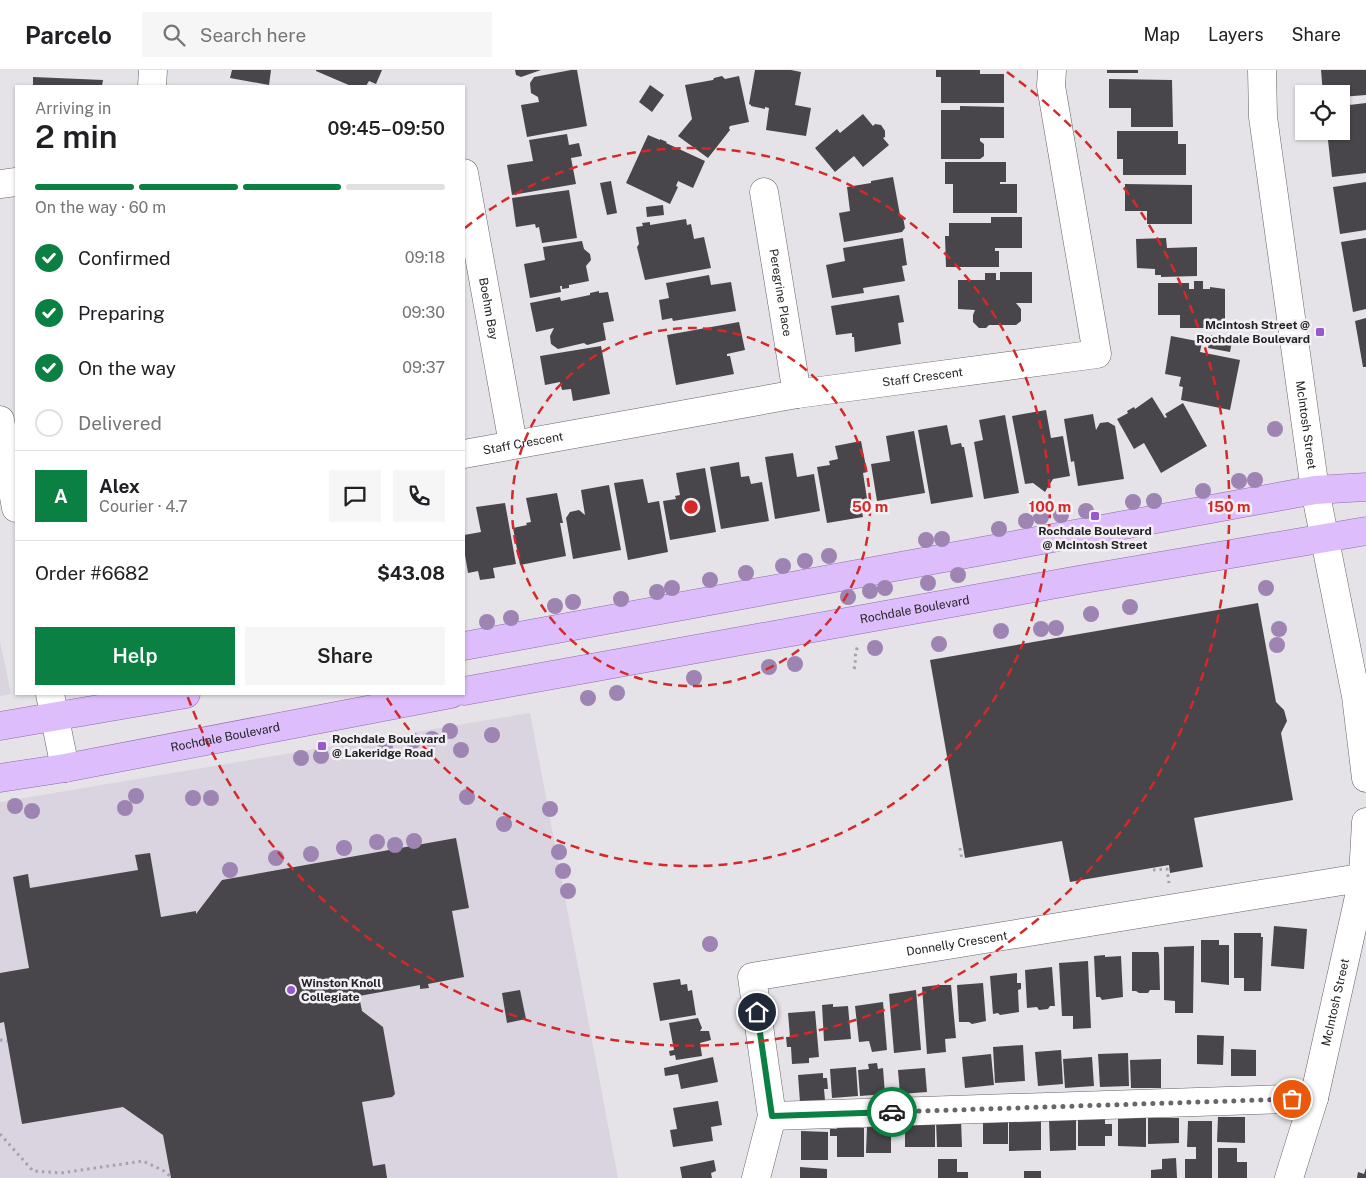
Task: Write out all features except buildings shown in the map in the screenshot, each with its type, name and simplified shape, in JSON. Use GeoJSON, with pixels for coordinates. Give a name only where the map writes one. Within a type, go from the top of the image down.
{"type":"FeatureCollection","features":[{"type":"Feature","properties":{"kind":"main road"},"geometry":{"type":"LineString","coordinates":[[465,646],[1315,490],[1366,487]]}},
{"type":"Feature","properties":{"kind":"main road","name":"Rochdale Boulevard"},"geometry":{"type":"LineString","coordinates":[[465,691],[1084,579],[1366,531]]}},
{"type":"Feature","properties":{"kind":"main road"},"geometry":{"type":"LineString","coordinates":[[0,726],[53,705],[174,695]]}},
{"type":"Feature","properties":{"kind":"main road","name":"Rochdale Boulevard"},"geometry":{"type":"LineString","coordinates":[[0,778],[64,768],[446,695]]}},
{"type":"Feature","properties":{"kind":"street"},"geometry":{"type":"LineString","coordinates":[[152,85],[153,70]]}},
{"type":"Feature","properties":{"kind":"street","name":"Staff Crescent"},"geometry":{"type":"LineString","coordinates":[[465,454],[797,394],[1097,354],[1052,86],[1052,70]]}},
{"type":"Feature","properties":{"kind":"street","name":"McIntosh Street"},"geometry":{"type":"LineString","coordinates":[[1262,70],[1263,117],[1315,490],[1356,696],[1366,778]]}},
{"type":"Feature","properties":{"kind":"street","name":"Boehm Bay"},"geometry":{"type":"LineString","coordinates":[[465,179],[513,444]]}},
{"type":"Feature","properties":{"kind":"street"},"geometry":{"type":"LineString","coordinates":[[0,184],[15,182]]}},
{"type":"Feature","properties":{"kind":"street","name":"Peregrine Place"},"geometry":{"type":"LineString","coordinates":[[764,192],[797,394]]}},
{"type":"Feature","properties":{"kind":"street"},"geometry":{"type":"LineString","coordinates":[[0,420],[15,502]]}},
{"type":"Feature","properties":{"kind":"street"},"geometry":{"type":"LineString","coordinates":[[53,705],[64,768]]}},
{"type":"Feature","properties":{"kind":"street","name":"McIntosh Street"},"geometry":{"type":"LineString","coordinates":[[1289,1178],[1314,1098],[1365,877],[1366,822]]}},
{"type":"Feature","properties":{"kind":"street","name":"Donnelly Crescent"},"geometry":{"type":"LineString","coordinates":[[756,1178],[772,1116],[752,977],[1365,877]]}},
{"type":"Feature","properties":{"kind":"street"},"geometry":{"type":"LineString","coordinates":[[772,1116],[1314,1098]]}},
{"type":"Feature","properties":{"kind":"path"},"geometry":{"type":"LineString","coordinates":[[854,669],[854,654],[859,644]]}},
{"type":"Feature","properties":{"kind":"path"},"geometry":{"type":"LineString","coordinates":[[960,848],[962,860]]}},
{"type":"Feature","properties":{"kind":"path"},"geometry":{"type":"LineString","coordinates":[[1153,870],[1167,869],[1170,889]]}},
{"type":"Feature","properties":{"kind":"path"},"geometry":{"type":"LineString","coordinates":[[0,1040],[7,1041]]}},
{"type":"Feature","properties":{"kind":"path"},"geometry":{"type":"LineString","coordinates":[[0,1134],[33,1171],[62,1173],[143,1161],[170,1176]]}},
{"type":"Feature","properties":{"kind":"shaded area"},"geometry":{"type":"Polygon","coordinates":[[[0,641],[11,694],[0,696],[0,641]]]}},
{"type":"Feature","properties":{"kind":"shaded area","name":"Winston Knoll Collegiate"},"geometry":{"type":"Polygon","coordinates":[[[530,713],[618,1178],[0,1178],[0,802],[530,713]]]}},
{"type":"Feature","properties":{"kind":"way so far"},"geometry":{"type":"LineString","coordinates":[[892,1112],[1292,1099]]}},
{"type":"Feature","properties":{"kind":"place","name":"McIntosh Street @ Rochdale Boulevard"},"geometry":{"type":"Point","coordinates":[1320,332]}},
{"type":"Feature","properties":{"kind":"place","name":"Rochdale Boulevard @ McIntosh Street"},"geometry":{"type":"Point","coordinates":[1095,516]}},
{"type":"Feature","properties":{"kind":"place","name":"Rochdale Boulevard @ Lakeridge Road"},"geometry":{"type":"Point","coordinates":[322,746]}},
{"type":"Feature","properties":{"kind":"place","name":"Winston Knoll Collegiate"},"geometry":{"type":"Point","coordinates":[291,990]}},
{"type":"Feature","properties":{"kind":"route"},"geometry":{"type":"LineString","coordinates":[[757,1012],[772,1116],[892,1112]]}}]}
